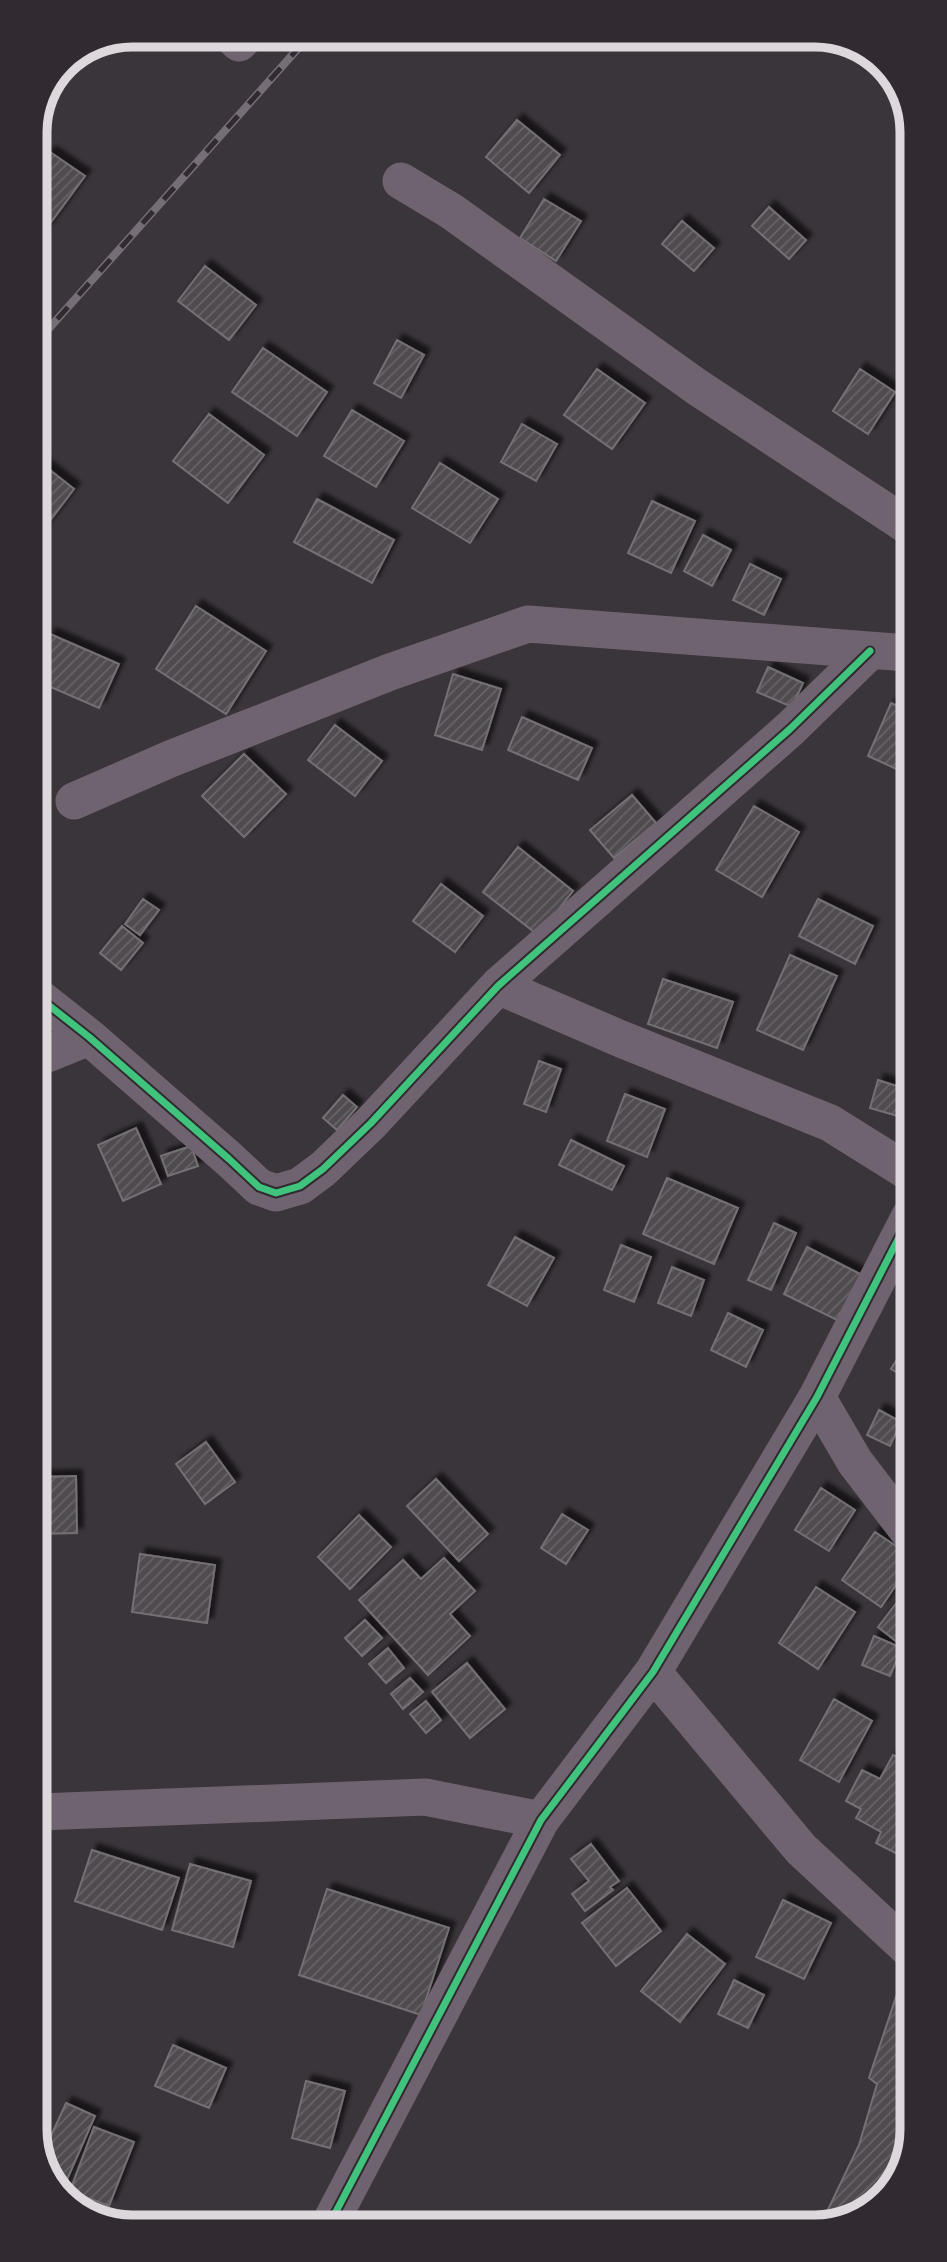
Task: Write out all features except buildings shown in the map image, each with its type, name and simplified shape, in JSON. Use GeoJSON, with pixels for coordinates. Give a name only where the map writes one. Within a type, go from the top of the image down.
{"type":"FeatureCollection","features":[{"type":"Feature","properties":{"kind":"street"},"geometry":{"type":"LineString","coordinates":[[401,181],[451,211],[697,387],[900,521]]}},
{"type":"Feature","properties":{"kind":"street"},"geometry":{"type":"LineString","coordinates":[[74,801],[170,759],[390,672],[528,624],[900,653]]}},
{"type":"Feature","properties":{"kind":"street"},"geometry":{"type":"LineString","coordinates":[[47,1004],[89,1037],[259,1187],[276,1193],[300,1186],[323,1169],[371,1123],[498,986],[790,729],[870,651]]}},
{"type":"Feature","properties":{"kind":"street"},"geometry":{"type":"LineString","coordinates":[[498,986],[830,1123],[900,1167]]}},
{"type":"Feature","properties":{"kind":"street"},"geometry":{"type":"LineString","coordinates":[[47,1054],[89,1037]]}},
{"type":"Feature","properties":{"kind":"street"},"geometry":{"type":"LineString","coordinates":[[334,2215],[541,1820],[653,1672],[817,1396],[900,1235]]}},
{"type":"Feature","properties":{"kind":"street"},"geometry":{"type":"LineString","coordinates":[[817,1396],[855,1462],[900,1521]]}},
{"type":"Feature","properties":{"kind":"street"},"geometry":{"type":"LineString","coordinates":[[653,1672],[801,1849],[900,1941]]}},
{"type":"Feature","properties":{"kind":"street"},"geometry":{"type":"LineString","coordinates":[[47,1812],[425,1797],[541,1820]]}},
{"type":"Feature","properties":{"kind":"railway"},"geometry":{"type":"LineString","coordinates":[[47,331],[299,47]]}},
{"type":"Feature","properties":{"kind":"cycle path"},"geometry":{"type":"LineString","coordinates":[[47,1004],[89,1037],[259,1187],[276,1193],[300,1186],[323,1169],[371,1123],[498,986],[790,729],[870,651]]}},
{"type":"Feature","properties":{"kind":"cycle path"},"geometry":{"type":"LineString","coordinates":[[334,2215],[541,1820],[653,1672],[817,1397],[900,1235]]}}]}
